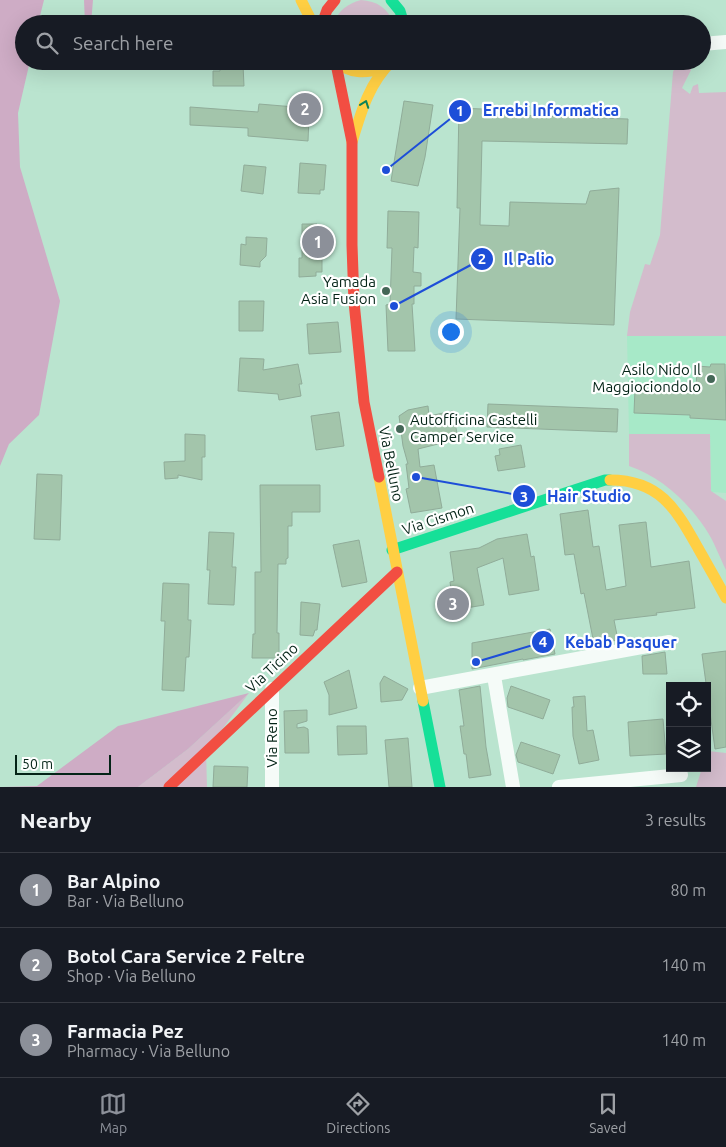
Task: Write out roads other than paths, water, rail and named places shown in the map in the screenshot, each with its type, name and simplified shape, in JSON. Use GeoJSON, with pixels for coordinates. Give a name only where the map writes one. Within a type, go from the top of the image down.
{"type":"FeatureCollection","features":[{"type":"Feature","properties":{"kind":"main road"},"geometry":{"type":"LineString","coordinates":[[301,0],[308,15]]}},
{"type":"Feature","properties":{"kind":"main road"},"geometry":{"type":"LineString","coordinates":[[325,15],[330,5],[336,0]]}},
{"type":"Feature","properties":{"kind":"main road"},"geometry":{"type":"LineString","coordinates":[[391,0],[403,15]]}},
{"type":"Feature","properties":{"kind":"main road","name":"Via Belluno"},"geometry":{"type":"LineString","coordinates":[[337,70],[352,142],[352,245],[358,355],[364,402],[396,572],[440,787]]}},
{"type":"Feature","properties":{"kind":"main road","name":"Via Belluno"},"geometry":{"type":"LineString","coordinates":[[347,70],[360,73],[376,70]]}},
{"type":"Feature","properties":{"kind":"main road","name":"Via Belluno"},"geometry":{"type":"LineString","coordinates":[[352,142],[373,84],[384,70]]}},
{"type":"Feature","properties":{"kind":"main road","name":"Via Cismon"},"geometry":{"type":"LineString","coordinates":[[392,550],[605,480],[627,480],[648,488],[666,499],[680,516],[726,598]]}},
{"type":"Feature","properties":{"kind":"main road","name":"Via Ticino"},"geometry":{"type":"LineString","coordinates":[[169,787],[396,572]]}},
{"type":"Feature","properties":{"kind":"street"},"geometry":{"type":"LineString","coordinates":[[711,43],[726,42]]}},
{"type":"Feature","properties":{"kind":"street"},"geometry":{"type":"LineString","coordinates":[[420,688],[494,676],[669,642]]}},
{"type":"Feature","properties":{"kind":"street"},"geometry":{"type":"LineString","coordinates":[[494,676],[513,787]]}},
{"type":"Feature","properties":{"kind":"street","name":"Via Reno"},"geometry":{"type":"LineString","coordinates":[[272,689],[272,787]]}},
{"type":"Feature","properties":{"kind":"street"},"geometry":{"type":"LineString","coordinates":[[559,787],[681,775]]}},
{"type":"Feature","properties":{"kind":"place","name":"Botol Cara Service 2 Feltre"},"geometry":{"type":"Point","coordinates":[305,109]}},
{"type":"Feature","properties":{"kind":"place","name":"Errebi Informatica"},"geometry":{"type":"Point","coordinates":[386,170]}},
{"type":"Feature","properties":{"kind":"place","name":"Bar Alpino"},"geometry":{"type":"Point","coordinates":[318,242]}},
{"type":"Feature","properties":{"kind":"place","name":"Yamada Asia Fusion"},"geometry":{"type":"Point","coordinates":[386,291]}},
{"type":"Feature","properties":{"kind":"place","name":"Il Palio"},"geometry":{"type":"Point","coordinates":[394,306]}},
{"type":"Feature","properties":{"kind":"place","name":"Asilo Nido Il Maggiociondolo"},"geometry":{"type":"Point","coordinates":[711,379]}},
{"type":"Feature","properties":{"kind":"place","name":"Autofficina Castelli Camper Service"},"geometry":{"type":"Point","coordinates":[400,429]}},
{"type":"Feature","properties":{"kind":"place","name":"Hair Studio"},"geometry":{"type":"Point","coordinates":[416,477]}},
{"type":"Feature","properties":{"kind":"place","name":"Farmacia Pez"},"geometry":{"type":"Point","coordinates":[453,604]}},
{"type":"Feature","properties":{"kind":"place","name":"Kebab Pasquer"},"geometry":{"type":"Point","coordinates":[476,662]}}]}
